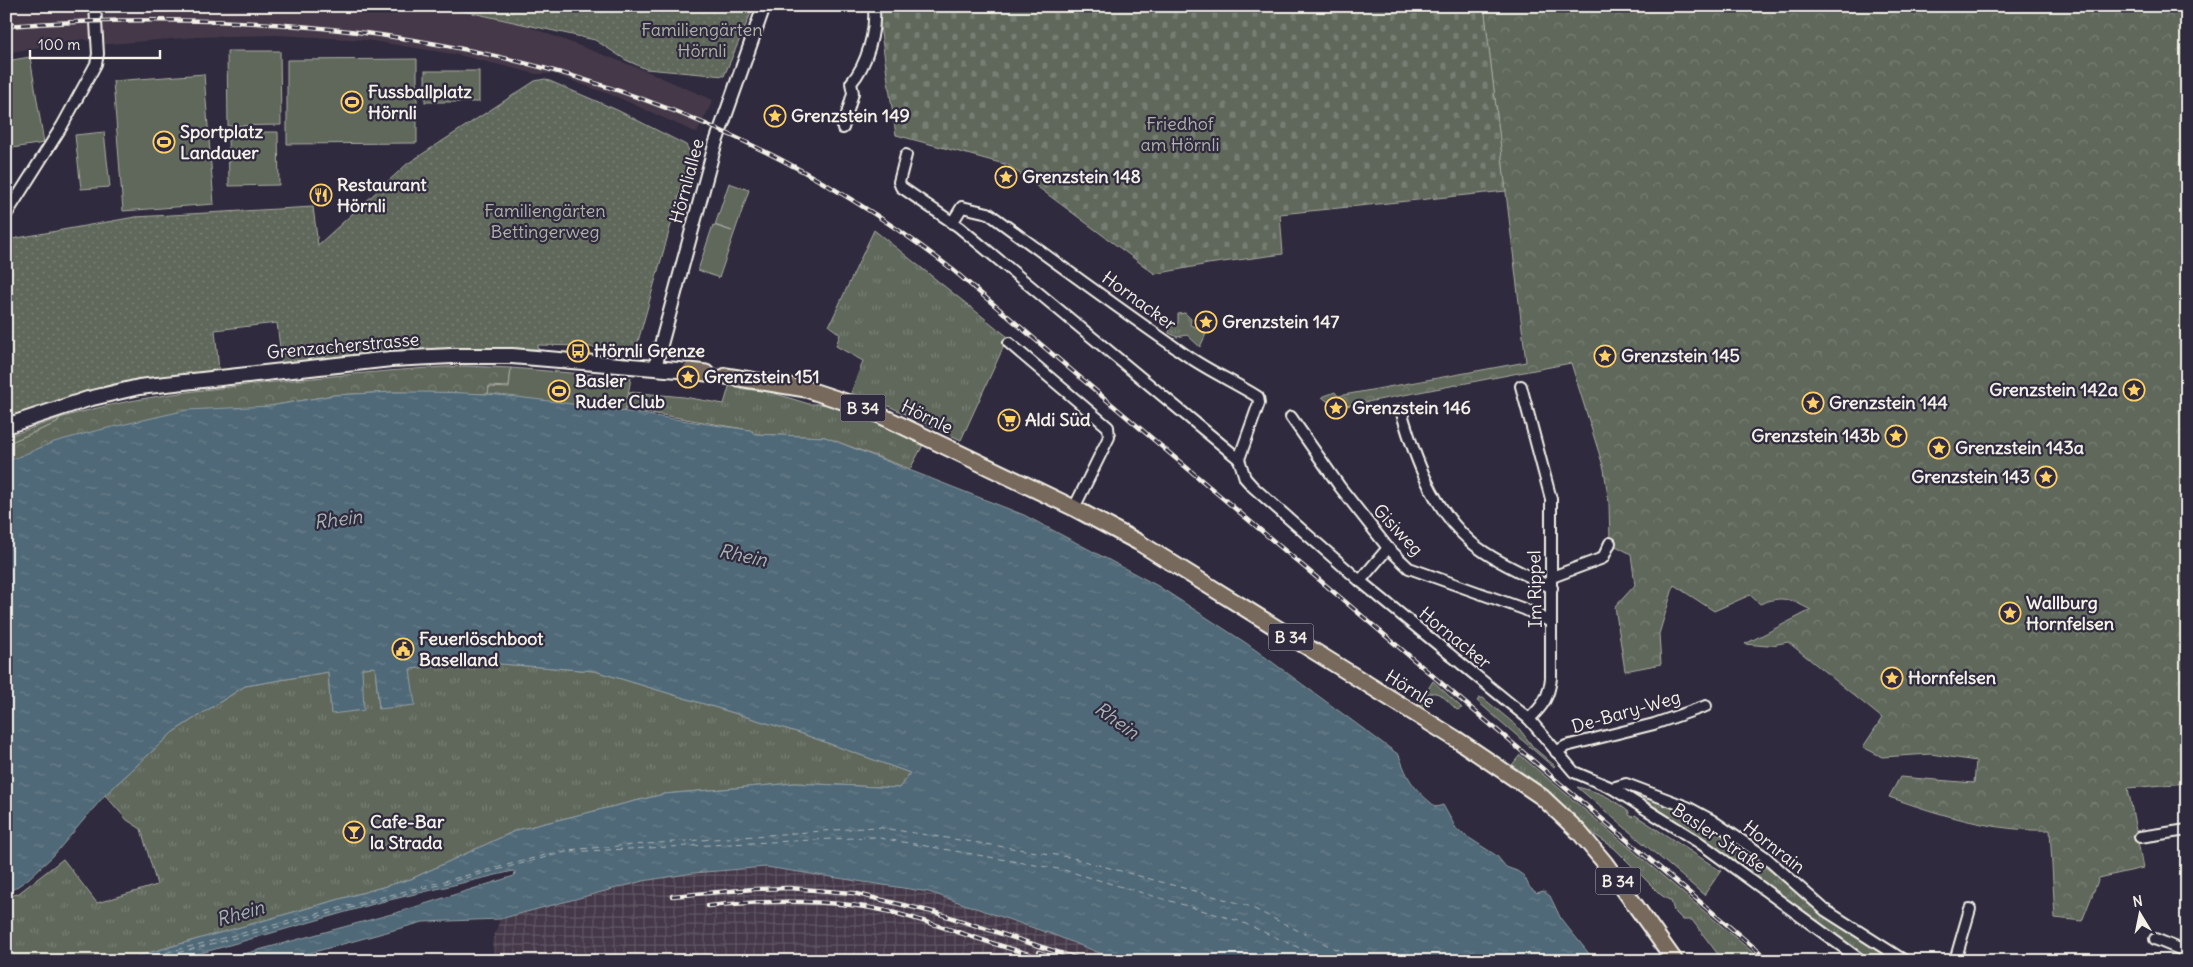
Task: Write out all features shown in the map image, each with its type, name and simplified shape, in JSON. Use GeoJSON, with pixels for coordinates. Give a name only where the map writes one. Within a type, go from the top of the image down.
{"type":"FeatureCollection","features":[{"type":"Feature","properties":{"kind":"main road","name":"Grenzacherstrasse"},"geometry":{"type":"LineString","coordinates":[[6,426],[88,399],[139,387],[391,360],[452,356],[512,356],[690,371]]}},
{"type":"Feature","properties":{"kind":"main road"},"geometry":{"type":"LineString","coordinates":[[690,371],[706,373]]}},
{"type":"Feature","properties":{"kind":"main road","name":"Hörnle"},"geometry":{"type":"LineString","coordinates":[[726,376],[806,389],[867,409],[1074,508],[1138,542],[1530,787],[1579,832],[1606,863],[1675,961]]}},
{"type":"Feature","properties":{"kind":"street"},"geometry":{"type":"LineString","coordinates":[[6,216],[62,126],[96,64],[98,54],[95,6]]}},
{"type":"Feature","properties":{"kind":"street","name":"Hörnliallee"},"geometry":{"type":"LineString","coordinates":[[655,368],[714,145],[764,6]]}},
{"type":"Feature","properties":{"kind":"street"},"geometry":{"type":"LineString","coordinates":[[843,128],[853,93],[850,83],[860,73],[872,35],[874,6]]}},
{"type":"Feature","properties":{"kind":"street","name":"Hornacker"},"geometry":{"type":"LineString","coordinates":[[906,155],[899,182],[901,188],[952,222],[1239,459],[1245,478],[1253,488],[1360,581],[1529,719]]}},
{"type":"Feature","properties":{"kind":"street","name":"Hornacker"},"geometry":{"type":"LineString","coordinates":[[952,222],[962,207],[988,213],[1186,355],[1223,379],[1236,383],[1258,397],[1259,403],[1239,459]]}},
{"type":"Feature","properties":{"kind":"street"},"geometry":{"type":"LineString","coordinates":[[1009,343],[1108,426],[1109,437],[1074,508]]}},
{"type":"Feature","properties":{"kind":"street","name":"Im Rippel"},"geometry":{"type":"LineString","coordinates":[[1521,386],[1551,499],[1551,622],[1553,640],[1549,694],[1539,710],[1529,719]]}},
{"type":"Feature","properties":{"kind":"street"},"geometry":{"type":"LineString","coordinates":[[1401,410],[1412,449],[1444,514],[1473,544],[1552,588]]}},
{"type":"Feature","properties":{"kind":"street","name":"Gisiweg"},"geometry":{"type":"LineString","coordinates":[[1291,417],[1340,487],[1388,548],[1414,570],[1524,609],[1551,622]]}},
{"type":"Feature","properties":{"kind":"street"},"geometry":{"type":"LineString","coordinates":[[1552,577],[1603,558],[1610,543]]}},
{"type":"Feature","properties":{"kind":"street"},"geometry":{"type":"LineString","coordinates":[[1360,581],[1388,548]]}},
{"type":"Feature","properties":{"kind":"street","name":"De-Bary-Weg"},"geometry":{"type":"LineString","coordinates":[[1556,752],[1566,746],[1654,724],[1706,706]]}},
{"type":"Feature","properties":{"kind":"street"},"geometry":{"type":"LineString","coordinates":[[1529,719],[1556,752]]}},
{"type":"Feature","properties":{"kind":"street","name":"Basler Straße"},"geometry":{"type":"LineString","coordinates":[[1556,752],[1574,772],[1612,788],[1741,870],[1862,961]]}},
{"type":"Feature","properties":{"kind":"street","name":"Hornrain"},"geometry":{"type":"LineString","coordinates":[[1612,788],[1626,784],[1687,807],[1714,821],[1764,856],[1825,910],[1905,961]]}},
{"type":"Feature","properties":{"kind":"street"},"geometry":{"type":"LineString","coordinates":[[2140,838],[2187,830]]}},
{"type":"Feature","properties":{"kind":"street"},"geometry":{"type":"LineString","coordinates":[[1955,961],[1970,909]]}},
{"type":"Feature","properties":{"kind":"street"},"geometry":{"type":"LineString","coordinates":[[2155,939],[2183,954]]}},
{"type":"Feature","properties":{"kind":"shaded area"},"geometry":{"type":"Polygon","coordinates":[[[6,6],[441,6],[519,23],[646,71],[713,100],[697,133],[617,97],[553,74],[536,74],[459,55],[366,40],[276,35],[197,37],[97,45],[84,39],[6,53],[6,6]]]}},
{"type":"Feature","properties":{"kind":"shaded area"},"geometry":{"type":"Polygon","coordinates":[[[766,867],[929,892],[1054,935],[1120,961],[494,961],[492,942],[500,919],[643,881],[693,873],[766,867]]]}},
{"type":"Feature","properties":{"kind":"green space","name":"Familiengärten Hörnli"},"geometry":{"type":"Polygon","coordinates":[[[441,6],[754,6],[724,76],[646,69],[626,60],[595,40],[441,6]]]}},
{"type":"Feature","properties":{"kind":"green space","name":"Friedhof am Hörnli"},"geometry":{"type":"Polygon","coordinates":[[[877,6],[1484,6],[1506,191],[1280,214],[1283,254],[1208,264],[1155,274],[1008,165],[896,135],[877,6]]]}},
{"type":"Feature","properties":{"kind":"green space"},"geometry":{"type":"Polygon","coordinates":[[[1484,6],[2187,6],[2187,783],[2128,788],[2143,868],[2099,878],[2082,921],[2055,918],[2050,830],[2009,828],[1968,821],[1889,797],[1900,777],[1974,783],[1976,761],[1931,754],[1882,757],[1863,747],[1882,718],[1788,642],[1767,646],[1745,644],[1811,610],[1797,603],[1780,599],[1760,604],[1750,595],[1714,611],[1674,585],[1659,634],[1661,664],[1625,671],[1615,607],[1635,585],[1631,554],[1610,543],[1609,504],[1604,469],[1571,363],[1336,408],[1322,397],[1335,392],[1338,396],[1526,362],[1484,6]]]}},
{"type":"Feature","properties":{"kind":"green space"},"geometry":{"type":"Polygon","coordinates":[[[227,51],[280,51],[281,125],[228,126],[227,51]]]}},
{"type":"Feature","properties":{"kind":"green space"},"geometry":{"type":"Polygon","coordinates":[[[30,57],[44,143],[6,149],[6,61],[30,57]]]}},
{"type":"Feature","properties":{"kind":"green space","name":"Fussballplatz Hörnli"},"geometry":{"type":"Polygon","coordinates":[[[417,59],[417,143],[287,144],[287,60],[417,59]]]}},
{"type":"Feature","properties":{"kind":"green space"},"geometry":{"type":"Polygon","coordinates":[[[425,71],[479,71],[479,102],[425,102],[425,71]]]}},
{"type":"Feature","properties":{"kind":"green space","name":"Sportplatz Landauer"},"geometry":{"type":"Polygon","coordinates":[[[204,74],[214,204],[123,211],[113,81],[204,74]]]}},
{"type":"Feature","properties":{"kind":"green space","name":"Familiengärten Bettingerweg"},"geometry":{"type":"Polygon","coordinates":[[[545,79],[617,110],[686,145],[691,154],[635,352],[581,346],[538,345],[538,349],[456,349],[453,345],[448,349],[396,352],[282,364],[277,323],[215,330],[219,371],[140,379],[110,385],[6,417],[6,240],[135,217],[313,207],[318,245],[407,164],[535,81],[545,79]]]}},
{"type":"Feature","properties":{"kind":"green space"},"geometry":{"type":"Polygon","coordinates":[[[104,132],[110,187],[81,189],[75,135],[104,132]]]}},
{"type":"Feature","properties":{"kind":"green space"},"geometry":{"type":"Polygon","coordinates":[[[228,132],[278,132],[279,185],[229,186],[228,132]]]}},
{"type":"Feature","properties":{"kind":"green space"},"geometry":{"type":"Polygon","coordinates":[[[729,183],[749,190],[719,278],[698,270],[713,225],[732,231],[715,225],[729,183]]]}},
{"type":"Feature","properties":{"kind":"green space"},"geometry":{"type":"Polygon","coordinates":[[[874,230],[1008,337],[961,440],[880,402],[851,393],[863,361],[836,346],[840,334],[829,326],[874,230]]]}},
{"type":"Feature","properties":{"kind":"green space"},"geometry":{"type":"Polygon","coordinates":[[[1185,313],[1191,319],[1190,325],[1202,329],[1206,334],[1200,347],[1187,335],[1177,337],[1169,333],[1170,327],[1178,323],[1178,314],[1185,313]]]}},
{"type":"Feature","properties":{"kind":"green space"},"geometry":{"type":"Polygon","coordinates":[[[465,366],[511,368],[509,387],[489,386],[488,394],[393,392],[334,395],[270,406],[12,459],[6,462],[6,444],[57,423],[60,418],[111,405],[162,396],[265,383],[465,366]]]}},
{"type":"Feature","properties":{"kind":"green space","name":"Basler Ruder Club"},"geometry":{"type":"Polygon","coordinates":[[[511,368],[631,378],[625,411],[488,394],[489,387],[509,388],[511,368]]]}},
{"type":"Feature","properties":{"kind":"green space"},"geometry":{"type":"Polygon","coordinates":[[[732,377],[737,378],[736,388],[770,392],[809,404],[830,404],[862,416],[923,445],[910,469],[825,437],[755,434],[750,430],[627,409],[630,392],[684,397],[724,404],[732,377]]]}},
{"type":"Feature","properties":{"kind":"green space"},"geometry":{"type":"Polygon","coordinates":[[[60,418],[57,423],[6,444],[6,437],[60,418]]]}},
{"type":"Feature","properties":{"kind":"green space"},"geometry":{"type":"Polygon","coordinates":[[[473,662],[595,671],[800,733],[910,773],[899,788],[795,783],[664,794],[517,830],[411,879],[120,961],[6,961],[6,898],[19,893],[63,859],[97,903],[157,885],[141,829],[127,820],[105,795],[173,732],[245,686],[328,672],[331,713],[362,668],[375,667],[379,709],[410,669],[473,662]]]}},
{"type":"Feature","properties":{"kind":"green space"},"geometry":{"type":"Polygon","coordinates":[[[1433,681],[1462,708],[1457,710],[1440,694],[1435,693],[1431,693],[1426,697],[1422,703],[1424,709],[1418,705],[1433,681]]]}},
{"type":"Feature","properties":{"kind":"green space"},"geometry":{"type":"Polygon","coordinates":[[[1479,698],[1483,698],[1517,726],[1534,748],[1555,766],[1553,767],[1477,701],[1479,698]]]}},
{"type":"Feature","properties":{"kind":"green space"},"geometry":{"type":"Polygon","coordinates":[[[1520,755],[1763,961],[1723,961],[1692,920],[1683,920],[1674,911],[1671,901],[1661,895],[1614,848],[1582,826],[1542,787],[1512,765],[1520,755]]]}},
{"type":"Feature","properties":{"kind":"green space"},"geometry":{"type":"Polygon","coordinates":[[[1577,787],[1599,793],[1616,802],[1629,812],[1629,815],[1633,817],[1635,815],[1721,871],[1704,895],[1577,787]]]}},
{"type":"Feature","properties":{"kind":"green space"},"geometry":{"type":"Polygon","coordinates":[[[1630,790],[1678,807],[1731,840],[1817,908],[1860,939],[1897,961],[1871,961],[1710,843],[1630,790]]]}},
{"type":"Feature","properties":{"kind":"water","name":"Rhein"},"geometry":{"type":"Polygon","coordinates":[[[393,392],[465,393],[508,396],[750,430],[755,434],[825,437],[1024,515],[1158,586],[1246,643],[1399,755],[1413,784],[1436,807],[1443,805],[1457,830],[1497,856],[1506,867],[1524,876],[1530,888],[1537,893],[1543,891],[1550,896],[1561,919],[1595,961],[1120,961],[1054,935],[929,892],[766,867],[693,873],[643,881],[500,919],[423,922],[281,961],[218,961],[399,912],[514,876],[515,873],[513,871],[381,902],[173,961],[120,961],[411,879],[517,830],[664,794],[795,783],[899,788],[910,773],[800,733],[595,671],[473,662],[410,669],[415,705],[379,709],[375,667],[362,668],[364,710],[331,714],[328,672],[245,686],[173,732],[105,795],[53,856],[27,880],[6,894],[6,462],[54,442],[187,410],[270,406],[334,395],[393,392]]]}},
{"type":"Feature","properties":{"kind":"ferry route"},"geometry":{"type":"LineString","coordinates":[[134,961],[565,850],[876,827],[1069,857],[1246,905],[1360,961]]}},
{"type":"Feature","properties":{"kind":"ferry route"},"geometry":{"type":"LineString","coordinates":[[146,961],[566,852],[874,837],[1064,870],[1239,921],[1329,961]]}},
{"type":"Feature","properties":{"kind":"tunnel"},"geometry":{"type":"LineString","coordinates":[[706,373],[726,376]]}},
{"type":"Feature","properties":{"kind":"railway"},"geometry":{"type":"LineString","coordinates":[[6,26],[134,20],[261,23],[385,36],[506,58],[624,92],[738,138],[848,197],[953,270],[1770,961]]}},
{"type":"Feature","properties":{"kind":"railway"},"geometry":{"type":"LineString","coordinates":[[672,896],[789,888],[853,893],[937,913],[1085,961]]}},
{"type":"Feature","properties":{"kind":"railway"},"geometry":{"type":"LineString","coordinates":[[708,906],[754,902],[823,902],[869,907],[910,917],[1006,948],[1045,958]]}},
{"type":"Feature","properties":{"kind":"railway"},"geometry":{"type":"LineString","coordinates":[[1039,952],[1062,961]]}},
{"type":"Feature","properties":{"kind":"place","name":"Fussballplatz Hörnli"},"geometry":{"type":"Point","coordinates":[352,102]}},
{"type":"Feature","properties":{"kind":"place","name":"Grenzstein 149"},"geometry":{"type":"Point","coordinates":[775,116]}},
{"type":"Feature","properties":{"kind":"place","name":"Sportplatz Landauer"},"geometry":{"type":"Point","coordinates":[164,142]}},
{"type":"Feature","properties":{"kind":"place","name":"Grenzstein 148"},"geometry":{"type":"Point","coordinates":[1006,177]}},
{"type":"Feature","properties":{"kind":"place","name":"Restaurant Hörnli"},"geometry":{"type":"Point","coordinates":[321,195]}},
{"type":"Feature","properties":{"kind":"place","name":"Grenzstein 147"},"geometry":{"type":"Point","coordinates":[1206,322]}},
{"type":"Feature","properties":{"kind":"place","name":"Hörnli Grenze"},"geometry":{"type":"Point","coordinates":[578,351]}},
{"type":"Feature","properties":{"kind":"place","name":"Grenzstein 145"},"geometry":{"type":"Point","coordinates":[1605,356]}},
{"type":"Feature","properties":{"kind":"place","name":"Grenzstein 151"},"geometry":{"type":"Point","coordinates":[688,377]}},
{"type":"Feature","properties":{"kind":"place","name":"Grenzstein 142a"},"geometry":{"type":"Point","coordinates":[2134,390]}},
{"type":"Feature","properties":{"kind":"place","name":"Basler Ruder Club"},"geometry":{"type":"Point","coordinates":[559,391]}},
{"type":"Feature","properties":{"kind":"place","name":"Grenzstein 144"},"geometry":{"type":"Point","coordinates":[1813,403]}},
{"type":"Feature","properties":{"kind":"place","name":"Grenzstein 146"},"geometry":{"type":"Point","coordinates":[1336,408]}},
{"type":"Feature","properties":{"kind":"place","name":"Aldi Süd"},"geometry":{"type":"Point","coordinates":[1009,420]}},
{"type":"Feature","properties":{"kind":"place","name":"Grenzstein 143b"},"geometry":{"type":"Point","coordinates":[1896,436]}},
{"type":"Feature","properties":{"kind":"place","name":"Grenzstein 143a"},"geometry":{"type":"Point","coordinates":[1939,448]}},
{"type":"Feature","properties":{"kind":"place","name":"Grenzstein 143"},"geometry":{"type":"Point","coordinates":[2046,477]}},
{"type":"Feature","properties":{"kind":"place","name":"Wallburg Hornfelsen"},"geometry":{"type":"Point","coordinates":[2010,613]}},
{"type":"Feature","properties":{"kind":"place","name":"Feuerlöschboot Baselland"},"geometry":{"type":"Point","coordinates":[403,649]}},
{"type":"Feature","properties":{"kind":"place","name":"Hornfelsen"},"geometry":{"type":"Point","coordinates":[1892,678]}},
{"type":"Feature","properties":{"kind":"place","name":"Cafe-Bar la Strada"},"geometry":{"type":"Point","coordinates":[354,832]}}]}
